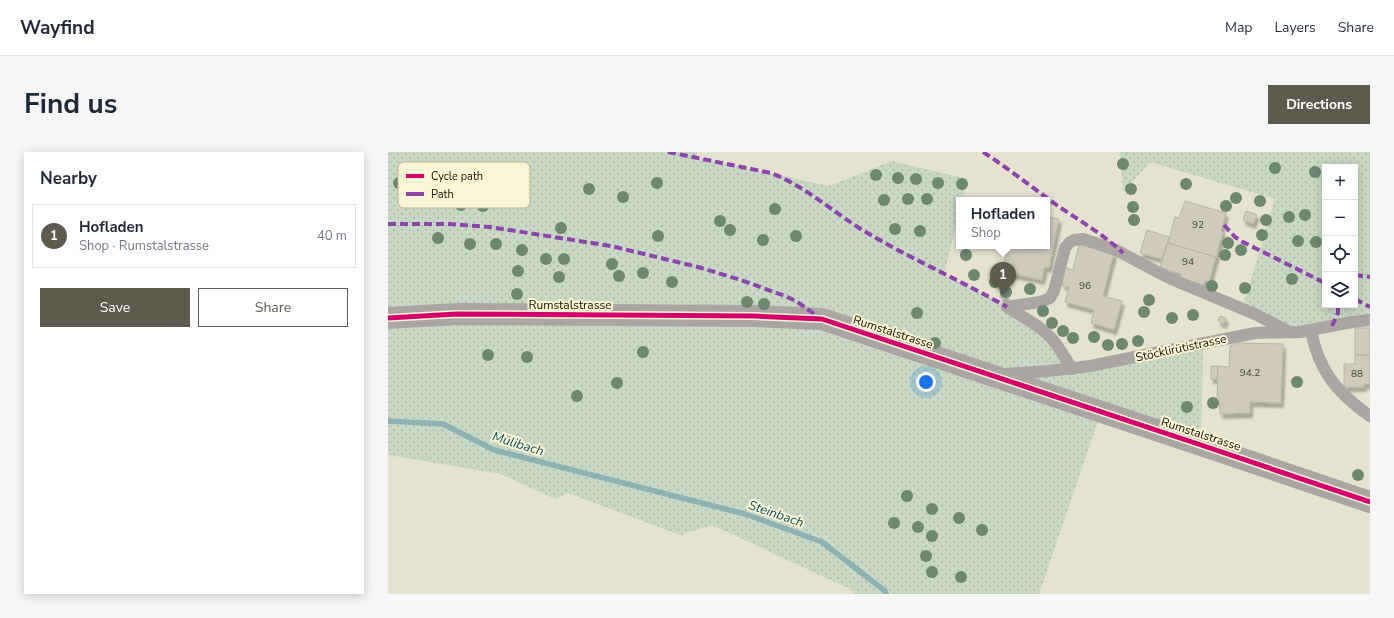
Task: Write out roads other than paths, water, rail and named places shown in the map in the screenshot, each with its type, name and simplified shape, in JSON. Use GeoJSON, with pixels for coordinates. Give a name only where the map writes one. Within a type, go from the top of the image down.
{"type":"FeatureCollection","features":[{"type":"Feature","properties":{"kind":"street","name":"Rumstalstrasse"},"geometry":{"type":"LineString","coordinates":[[388,318],[457,314],[753,316],[822,319],[1370,502]]}},
{"type":"Feature","properties":{"kind":"lane"},"geometry":{"type":"LineString","coordinates":[[1072,369],[1057,346],[1046,334],[1033,323],[1007,307],[1040,302],[1050,298],[1054,291],[1065,248],[1074,240],[1083,239],[1116,250],[1169,278],[1250,312],[1290,333]]}},
{"type":"Feature","properties":{"kind":"lane","name":"Stöcklirütistrasse"},"geometry":{"type":"LineString","coordinates":[[991,375],[1072,369],[1120,361],[1255,333],[1290,333],[1311,331],[1352,322],[1370,320]]}},
{"type":"Feature","properties":{"kind":"lane"},"geometry":{"type":"LineString","coordinates":[[1311,331],[1319,359],[1328,377],[1345,397],[1370,416]]}},
{"type":"Feature","properties":{"kind":"waterway","name":"Steinbach"},"geometry":{"type":"LineString","coordinates":[[388,421],[443,424],[494,450],[745,514],[822,542],[885,591],[886,594]]}},
{"type":"Feature","properties":{"kind":"place","name":"Hofladen"},"geometry":{"type":"Point","coordinates":[1003,295]}},
{"type":"Feature","properties":{"kind":"water label","name":"Mülibach"},"geometry":{"type":"Point","coordinates":[518,444]}}]}
